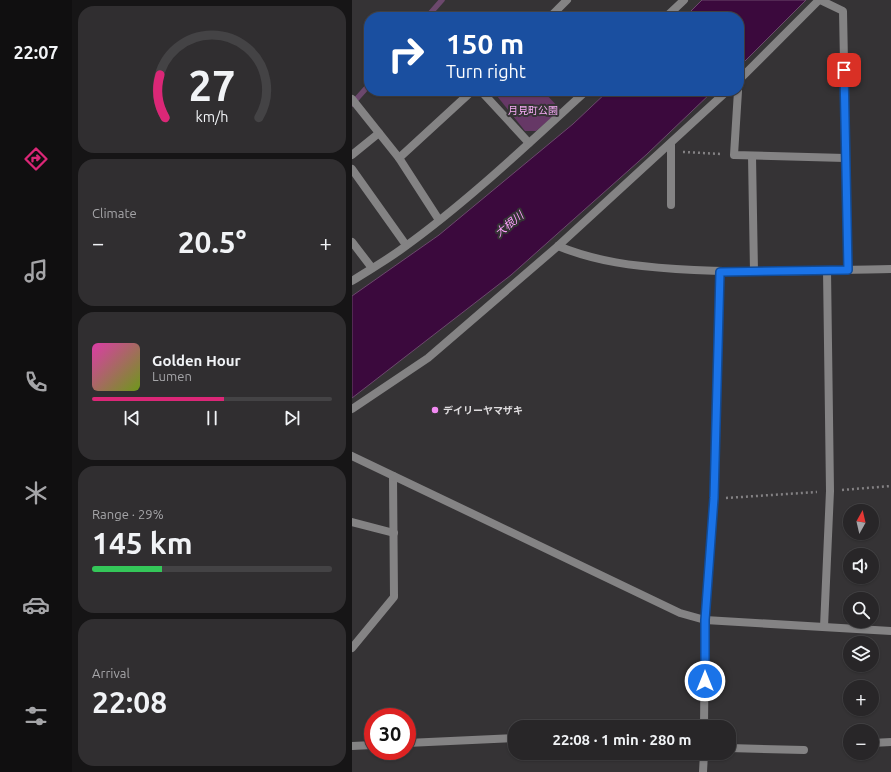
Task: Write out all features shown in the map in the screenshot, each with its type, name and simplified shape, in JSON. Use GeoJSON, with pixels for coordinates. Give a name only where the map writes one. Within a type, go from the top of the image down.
{"type":"FeatureCollection","features":[{"type":"Feature","properties":{"kind":"street"},"geometry":{"type":"LineString","coordinates":[[555,12],[567,0]]}},
{"type":"Feature","properties":{"kind":"street"},"geometry":{"type":"LineString","coordinates":[[671,12],[684,0]]}},
{"type":"Feature","properties":{"kind":"street"},"geometry":{"type":"LineString","coordinates":[[744,75],[820,0],[843,12],[848,270]]}},
{"type":"Feature","properties":{"kind":"street"},"geometry":{"type":"LineString","coordinates":[[399,158],[467,96]]}},
{"type":"Feature","properties":{"kind":"street"},"geometry":{"type":"LineString","coordinates":[[486,96],[529,143]]}},
{"type":"Feature","properties":{"kind":"street"},"geometry":{"type":"LineString","coordinates":[[352,282],[406,246],[439,220],[529,143],[581,96]]}},
{"type":"Feature","properties":{"kind":"street"},"geometry":{"type":"LineString","coordinates":[[352,409],[428,358],[558,246],[722,96]]}},
{"type":"Feature","properties":{"kind":"street"},"geometry":{"type":"LineString","coordinates":[[738,96],[734,155],[845,158]]}},
{"type":"Feature","properties":{"kind":"street"},"geometry":{"type":"LineString","coordinates":[[352,99],[399,158],[439,220]]}},
{"type":"Feature","properties":{"kind":"street"},"geometry":{"type":"LineString","coordinates":[[352,155],[379,133]]}},
{"type":"Feature","properties":{"kind":"street"},"geometry":{"type":"LineString","coordinates":[[670,144],[671,205]]}},
{"type":"Feature","properties":{"kind":"street"},"geometry":{"type":"LineString","coordinates":[[752,156],[754,272]]}},
{"type":"Feature","properties":{"kind":"street"},"geometry":{"type":"LineString","coordinates":[[352,169],[406,246]]}},
{"type":"Feature","properties":{"kind":"street"},"geometry":{"type":"LineString","coordinates":[[352,242],[372,268]]}},
{"type":"Feature","properties":{"kind":"street"},"geometry":{"type":"LineString","coordinates":[[558,246],[581,256],[622,265],[720,272],[891,269]]}},
{"type":"Feature","properties":{"kind":"street"},"geometry":{"type":"LineString","coordinates":[[824,627],[830,491],[827,270]]}},
{"type":"Feature","properties":{"kind":"street"},"geometry":{"type":"LineString","coordinates":[[704,720],[705,620],[714,498],[720,272]]}},
{"type":"Feature","properties":{"kind":"street"},"geometry":{"type":"LineString","coordinates":[[352,456],[680,613],[705,620],[891,631]]}},
{"type":"Feature","properties":{"kind":"street"},"geometry":{"type":"LineString","coordinates":[[352,648],[394,597],[393,476]]}},
{"type":"Feature","properties":{"kind":"street"},"geometry":{"type":"LineString","coordinates":[[352,522],[394,532]]}},
{"type":"Feature","properties":{"kind":"street"},"geometry":{"type":"LineString","coordinates":[[416,743],[508,738]]}},
{"type":"Feature","properties":{"kind":"street"},"geometry":{"type":"LineString","coordinates":[[879,743],[891,742]]}},
{"type":"Feature","properties":{"kind":"street"},"geometry":{"type":"LineString","coordinates":[[352,746],[364,745]]}},
{"type":"Feature","properties":{"kind":"street"},"geometry":{"type":"LineString","coordinates":[[736,748],[804,750]]}},
{"type":"Feature","properties":{"kind":"street"},"geometry":{"type":"LineString","coordinates":[[703,772],[704,760]]}},
{"type":"Feature","properties":{"kind":"path"},"geometry":{"type":"LineString","coordinates":[[670,144],[678,152],[734,155]]}},
{"type":"Feature","properties":{"kind":"path"},"geometry":{"type":"LineString","coordinates":[[714,498],[891,486]]}},
{"type":"Feature","properties":{"kind":"green space","name":"月見町公園"},"geometry":{"type":"Polygon","coordinates":[[[497,96],[548,96],[561,110],[536,131],[525,131],[497,96]]]}},
{"type":"Feature","properties":{"kind":"water"},"geometry":{"type":"Polygon","coordinates":[[[702,0],[806,0],[744,62],[744,12],[690,12],[702,0]]]}},
{"type":"Feature","properties":{"kind":"water","name":"大根川"},"geometry":{"type":"Polygon","coordinates":[[[603,96],[708,96],[647,154],[511,275],[352,398],[352,296],[439,235],[573,124],[603,96]]]}},
{"type":"Feature","properties":{"kind":"waterway"},"geometry":{"type":"LineString","coordinates":[[431,12],[442,0]]}},
{"type":"Feature","properties":{"kind":"waterway"},"geometry":{"type":"LineString","coordinates":[[352,104],[364,91]]}},
{"type":"Feature","properties":{"kind":"place","name":"デイリーヤマザキ"},"geometry":{"type":"Point","coordinates":[435,410]}},
{"type":"Feature","properties":{"kind":"route"},"geometry":{"type":"LineString","coordinates":[[705,681],[705,620],[714,498],[720,272],[848,270],[844,70]]}}]}
